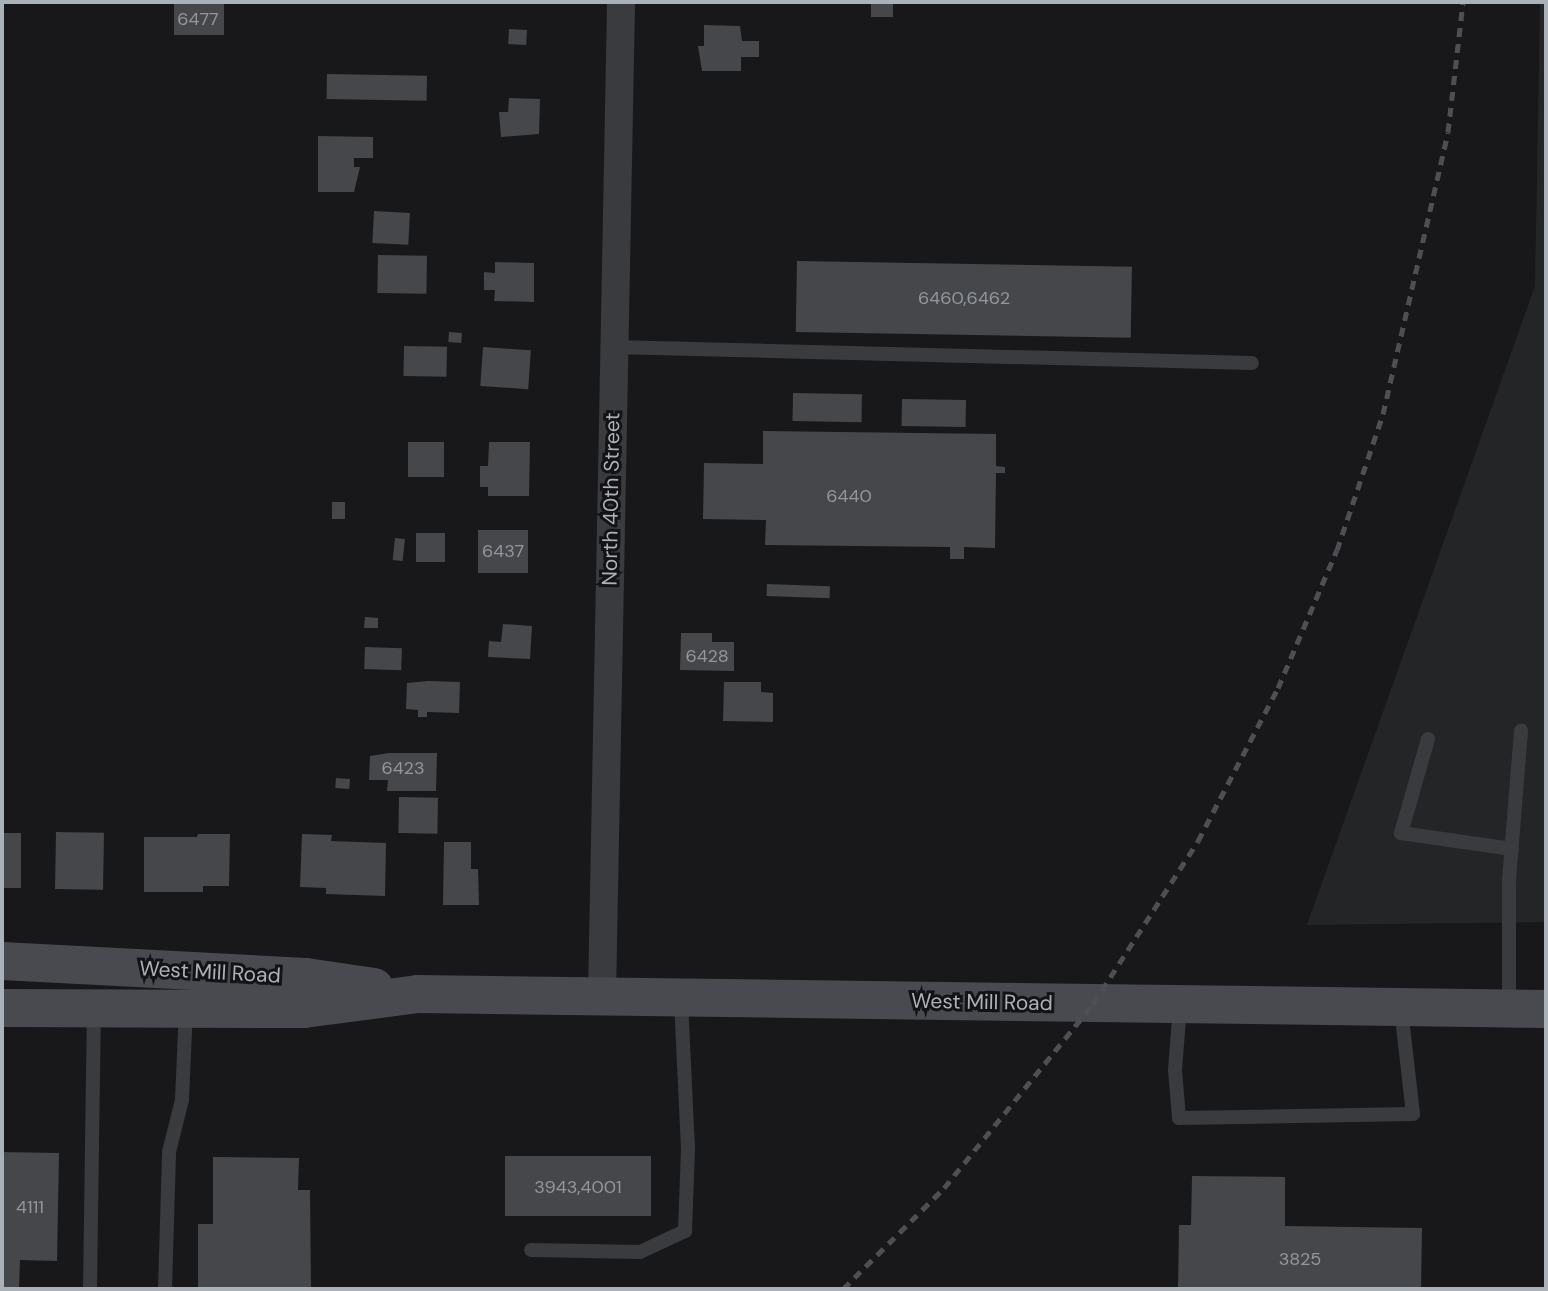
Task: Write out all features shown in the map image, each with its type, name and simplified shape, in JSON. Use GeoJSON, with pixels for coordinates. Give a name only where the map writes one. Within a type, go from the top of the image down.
{"type":"FeatureCollection","features":[{"type":"Feature","properties":{"kind":"main road","name":"West Mill Road"},"geometry":{"type":"LineString","coordinates":[[2,961],[306,977],[418,994]]}},
{"type":"Feature","properties":{"kind":"main road","name":"West Mill Road"},"geometry":{"type":"LineString","coordinates":[[2,1008],[304,1009],[418,994],[1546,1009]]}},
{"type":"Feature","properties":{"kind":"street","name":"North 40th Street"},"geometry":{"type":"LineString","coordinates":[[601,995],[621,2]]}},
{"type":"Feature","properties":{"kind":"lane"},"geometry":{"type":"LineString","coordinates":[[614,347],[1252,363]]}},
{"type":"Feature","properties":{"kind":"lane"},"geometry":{"type":"LineString","coordinates":[[1509,1009],[1512,849],[1521,730]]}},
{"type":"Feature","properties":{"kind":"lane"},"geometry":{"type":"LineString","coordinates":[[1428,739],[1401,833],[1512,849]]}},
{"type":"Feature","properties":{"kind":"lane"},"geometry":{"type":"LineString","coordinates":[[531,1250],[640,1252],[685,1231],[688,1149],[681,997]]}},
{"type":"Feature","properties":{"kind":"lane"},"geometry":{"type":"LineString","coordinates":[[1180,1005],[1175,1070],[1179,1118],[1413,1114],[1400,1007]]}},
{"type":"Feature","properties":{"kind":"lane"},"geometry":{"type":"LineString","coordinates":[[90,1289],[94,1008]]}},
{"type":"Feature","properties":{"kind":"lane"},"geometry":{"type":"LineString","coordinates":[[165,1289],[169,1152],[182,1100],[186,1008]]}},
{"type":"Feature","properties":{"kind":"shaded area"},"geometry":{"type":"Polygon","coordinates":[[[1540,2],[1546,2],[1546,922],[1307,925],[1535,286],[1540,2]]]}},
{"type":"Feature","properties":{"kind":"building"},"geometry":{"type":"Polygon","coordinates":[[[174,2],[224,2],[224,35],[174,35],[174,2]]]}},
{"type":"Feature","properties":{"kind":"building"},"geometry":{"type":"Polygon","coordinates":[[[871,2],[893,2],[893,17],[871,17],[871,2]]]}},
{"type":"Feature","properties":{"kind":"building"},"geometry":{"type":"Polygon","coordinates":[[[704,25],[740,26],[742,41],[759,41],[759,57],[741,57],[741,71],[702,71],[698,46],[704,46],[704,25]]]}},
{"type":"Feature","properties":{"kind":"building"},"geometry":{"type":"Polygon","coordinates":[[[509,29],[527,30],[526,45],[508,44],[509,29]]]}},
{"type":"Feature","properties":{"kind":"building"},"geometry":{"type":"Polygon","coordinates":[[[327,74],[427,76],[427,101],[327,99],[327,74]]]}},
{"type":"Feature","properties":{"kind":"building"},"geometry":{"type":"Polygon","coordinates":[[[509,98],[540,99],[539,134],[501,137],[499,112],[508,112],[509,98]]]}},
{"type":"Feature","properties":{"kind":"building"},"geometry":{"type":"Polygon","coordinates":[[[318,136],[373,137],[373,158],[354,158],[354,167],[360,167],[354,192],[318,192],[318,136]]]}},
{"type":"Feature","properties":{"kind":"building"},"geometry":{"type":"Polygon","coordinates":[[[374,211],[410,213],[408,245],[372,243],[374,211]]]}},
{"type":"Feature","properties":{"kind":"building"},"geometry":{"type":"Polygon","coordinates":[[[378,255],[427,256],[426,294],[377,293],[378,255]]]}},
{"type":"Feature","properties":{"kind":"building"},"geometry":{"type":"Polygon","coordinates":[[[797,261],[1132,267],[1131,338],[796,332],[797,261]]]}},
{"type":"Feature","properties":{"kind":"building"},"geometry":{"type":"Polygon","coordinates":[[[495,262],[534,263],[534,302],[494,301],[495,290],[484,290],[484,272],[495,273],[495,262]]]}},
{"type":"Feature","properties":{"kind":"building"},"geometry":{"type":"Polygon","coordinates":[[[449,332],[462,333],[461,343],[448,342],[449,332]]]}},
{"type":"Feature","properties":{"kind":"building"},"geometry":{"type":"Polygon","coordinates":[[[404,346],[447,347],[446,377],[403,376],[404,346]]]}},
{"type":"Feature","properties":{"kind":"building"},"geometry":{"type":"Polygon","coordinates":[[[483,347],[531,350],[528,389],[480,386],[483,347]]]}},
{"type":"Feature","properties":{"kind":"building"},"geometry":{"type":"Polygon","coordinates":[[[793,393],[862,394],[862,422],[793,421],[793,393]]]}},
{"type":"Feature","properties":{"kind":"building"},"geometry":{"type":"Polygon","coordinates":[[[902,399],[966,400],[966,427],[902,426],[902,399]]]}},
{"type":"Feature","properties":{"kind":"building"},"geometry":{"type":"Polygon","coordinates":[[[763,431],[996,434],[996,466],[1005,467],[1005,473],[996,473],[995,548],[964,547],[964,559],[950,559],[950,547],[765,545],[766,520],[703,519],[704,463],[763,464],[763,431]]]}},
{"type":"Feature","properties":{"kind":"building"},"geometry":{"type":"Polygon","coordinates":[[[408,442],[444,442],[444,477],[408,477],[408,442]]]}},
{"type":"Feature","properties":{"kind":"building"},"geometry":{"type":"Polygon","coordinates":[[[489,442],[530,442],[529,496],[488,496],[488,487],[480,487],[480,466],[488,466],[489,442]]]}},
{"type":"Feature","properties":{"kind":"building"},"geometry":{"type":"Polygon","coordinates":[[[332,502],[345,502],[345,519],[332,519],[332,502]]]}},
{"type":"Feature","properties":{"kind":"building"},"geometry":{"type":"Polygon","coordinates":[[[478,530],[528,530],[528,573],[478,573],[478,530]]]}},
{"type":"Feature","properties":{"kind":"building"},"geometry":{"type":"Polygon","coordinates":[[[416,533],[445,533],[445,562],[416,562],[416,533]]]}},
{"type":"Feature","properties":{"kind":"building"},"geometry":{"type":"Polygon","coordinates":[[[395,538],[405,539],[403,561],[393,560],[395,538]]]}},
{"type":"Feature","properties":{"kind":"building"},"geometry":{"type":"Polygon","coordinates":[[[767,584],[830,586],[830,598],[767,596],[767,584]]]}},
{"type":"Feature","properties":{"kind":"building"},"geometry":{"type":"Polygon","coordinates":[[[365,617],[378,618],[378,628],[364,628],[365,617]]]}},
{"type":"Feature","properties":{"kind":"building"},"geometry":{"type":"Polygon","coordinates":[[[503,624],[532,626],[530,659],[488,657],[489,641],[501,642],[503,624]]]}},
{"type":"Feature","properties":{"kind":"building"},"geometry":{"type":"Polygon","coordinates":[[[681,633],[712,633],[712,642],[734,642],[734,671],[680,670],[681,633]]]}},
{"type":"Feature","properties":{"kind":"building"},"geometry":{"type":"Polygon","coordinates":[[[365,647],[402,648],[401,670],[364,669],[365,647]]]}},
{"type":"Feature","properties":{"kind":"building"},"geometry":{"type":"Polygon","coordinates":[[[460,682],[459,713],[427,712],[427,717],[418,717],[418,710],[406,709],[407,683],[460,682]]]}},
{"type":"Feature","properties":{"kind":"building"},"geometry":{"type":"Polygon","coordinates":[[[724,682],[761,682],[761,692],[773,693],[773,722],[723,721],[724,682]]]}},
{"type":"Feature","properties":{"kind":"building"},"geometry":{"type":"Polygon","coordinates":[[[389,753],[437,753],[436,791],[387,791],[388,780],[369,780],[370,756],[389,753]]]}},
{"type":"Feature","properties":{"kind":"building"},"geometry":{"type":"Polygon","coordinates":[[[336,778],[350,779],[349,789],[335,788],[336,778]]]}},
{"type":"Feature","properties":{"kind":"building"},"geometry":{"type":"Polygon","coordinates":[[[399,797],[438,798],[437,834],[398,833],[399,797]]]}},
{"type":"Feature","properties":{"kind":"building"},"geometry":{"type":"Polygon","coordinates":[[[56,832],[104,833],[103,890],[55,889],[56,832]]]}},
{"type":"Feature","properties":{"kind":"building"},"geometry":{"type":"Polygon","coordinates":[[[2,833],[21,833],[21,888],[2,888],[2,833]]]}},
{"type":"Feature","properties":{"kind":"building"},"geometry":{"type":"Polygon","coordinates":[[[198,834],[230,834],[229,886],[203,886],[203,892],[144,892],[144,837],[197,837],[198,834]]]}},
{"type":"Feature","properties":{"kind":"building"},"geometry":{"type":"Polygon","coordinates":[[[302,834],[332,835],[331,841],[386,843],[385,896],[326,894],[326,888],[300,887],[302,834]]]}},
{"type":"Feature","properties":{"kind":"building"},"geometry":{"type":"Polygon","coordinates":[[[444,842],[471,842],[471,869],[478,869],[479,905],[443,905],[444,842]]]}},
{"type":"Feature","properties":{"kind":"building"},"geometry":{"type":"Polygon","coordinates":[[[2,1152],[59,1153],[57,1261],[20,1260],[19,1289],[2,1289],[2,1152]]]}},
{"type":"Feature","properties":{"kind":"building"},"geometry":{"type":"Polygon","coordinates":[[[505,1156],[651,1156],[651,1216],[505,1216],[505,1156]]]}},
{"type":"Feature","properties":{"kind":"building"},"geometry":{"type":"Polygon","coordinates":[[[213,1157],[299,1158],[298,1190],[310,1190],[311,1289],[198,1289],[198,1224],[213,1224],[213,1157]]]}},
{"type":"Feature","properties":{"kind":"building"},"geometry":{"type":"Polygon","coordinates":[[[1192,1176],[1285,1177],[1285,1226],[1422,1228],[1421,1289],[1178,1289],[1179,1225],[1191,1225],[1192,1176]]]}},
{"type":"Feature","properties":{"kind":"railway"},"geometry":{"type":"LineString","coordinates":[[843,1289],[944,1188],[1093,1004],[1198,841],[1278,688],[1337,550],[1383,414],[1448,132],[1463,2]]}}]}
